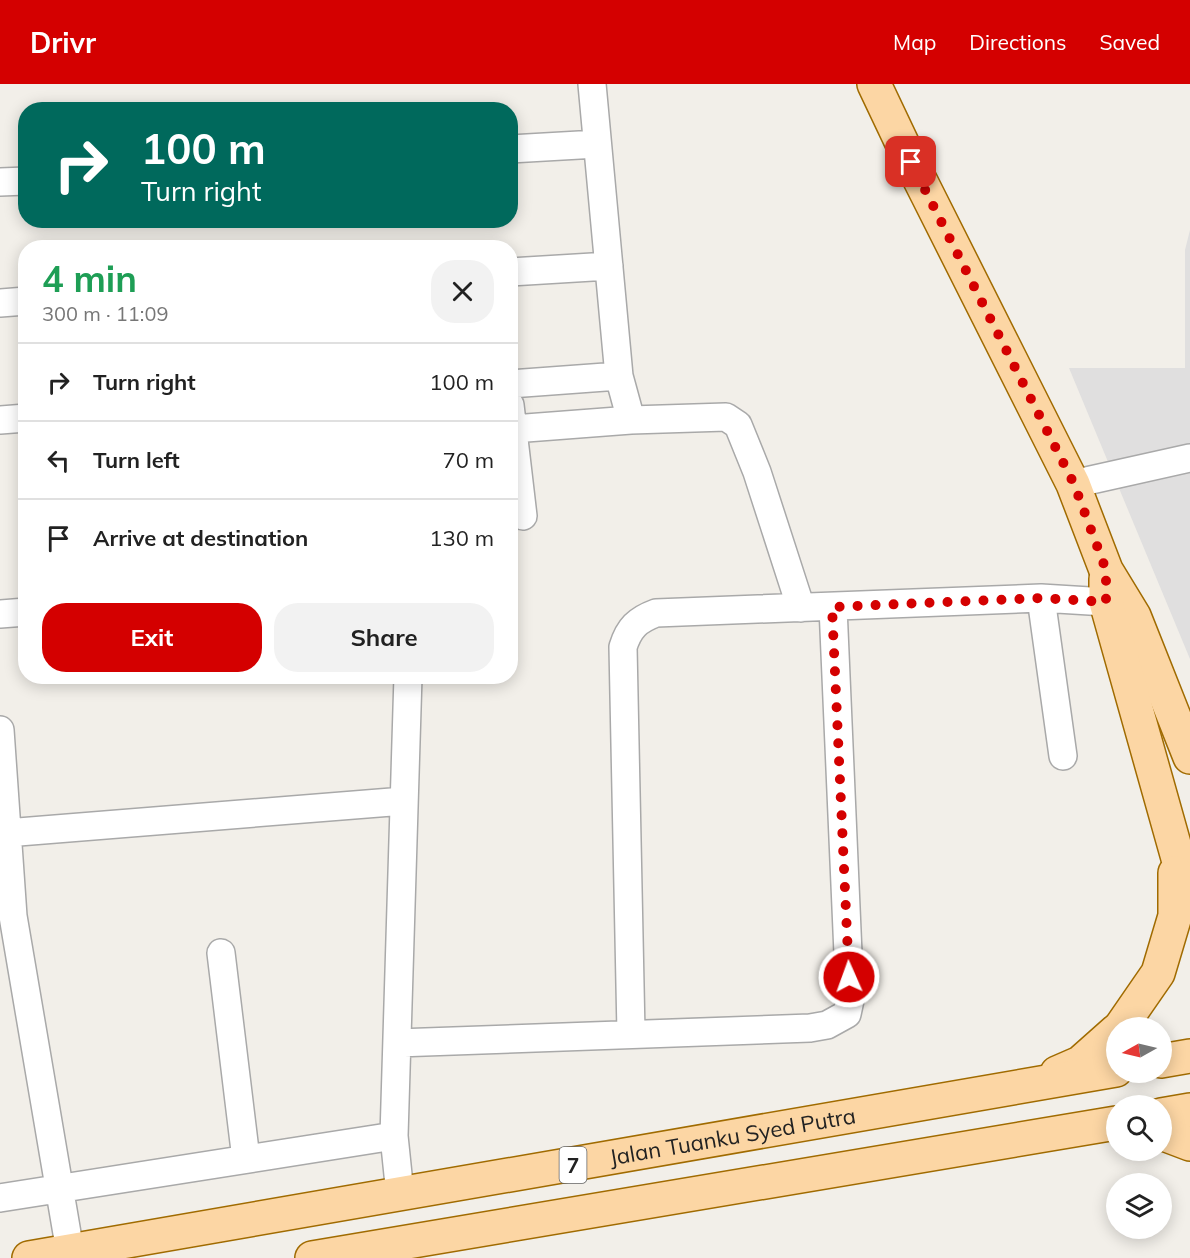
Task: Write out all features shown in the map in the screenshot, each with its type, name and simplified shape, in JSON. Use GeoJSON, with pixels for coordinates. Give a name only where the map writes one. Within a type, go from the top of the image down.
{"type":"FeatureCollection","features":[{"type":"Feature","properties":{"kind":"main road"},"geometry":{"type":"LineString","coordinates":[[874,84],[911,162],[1092,479],[1106,570],[1106,602],[1175,856],[1190,901]]}},
{"type":"Feature","properties":{"kind":"main road"},"geometry":{"type":"LineString","coordinates":[[1106,570],[1134,616],[1190,757]]}},
{"type":"Feature","properties":{"kind":"main road"},"geometry":{"type":"LineString","coordinates":[[1128,1017],[1158,973],[1175,916],[1175,856]]}},
{"type":"Feature","properties":{"kind":"main road"},"geometry":{"type":"LineString","coordinates":[[1025,1088],[1080,1063],[1106,1040]]}},
{"type":"Feature","properties":{"kind":"main road"},"geometry":{"type":"LineString","coordinates":[[1172,1059],[1190,1056]]}},
{"type":"Feature","properties":{"kind":"main road","name":"Jalan Tuanku Syed Putra"},"geometry":{"type":"LineString","coordinates":[[29,1258],[1025,1088],[1106,1072]]}},
{"type":"Feature","properties":{"kind":"main road"},"geometry":{"type":"LineString","coordinates":[[1172,1113],[1190,1110]]}},
{"type":"Feature","properties":{"kind":"main road","name":"7"},"geometry":{"type":"LineString","coordinates":[[312,1258],[1106,1125]]}},
{"type":"Feature","properties":{"kind":"main road"},"geometry":{"type":"LineString","coordinates":[[1172,1137],[1190,1144]]}},
{"type":"Feature","properties":{"kind":"street"},"geometry":{"type":"LineString","coordinates":[[592,84],[619,376],[631,420]]}},
{"type":"Feature","properties":{"kind":"street"},"geometry":{"type":"LineString","coordinates":[[518,149],[597,144]]}},
{"type":"Feature","properties":{"kind":"street"},"geometry":{"type":"LineString","coordinates":[[0,182],[18,181]]}},
{"type":"Feature","properties":{"kind":"street"},"geometry":{"type":"LineString","coordinates":[[518,272],[609,266]]}},
{"type":"Feature","properties":{"kind":"street"},"geometry":{"type":"LineString","coordinates":[[0,303],[18,302]]}},
{"type":"Feature","properties":{"kind":"street"},"geometry":{"type":"LineString","coordinates":[[518,383],[619,376]]}},
{"type":"Feature","properties":{"kind":"street"},"geometry":{"type":"LineString","coordinates":[[518,417],[631,420],[726,417],[738,425],[757,471],[801,608]]}},
{"type":"Feature","properties":{"kind":"street"},"geometry":{"type":"LineString","coordinates":[[0,420],[18,419]]}},
{"type":"Feature","properties":{"kind":"street"},"geometry":{"type":"LineString","coordinates":[[1092,479],[1190,458]]}},
{"type":"Feature","properties":{"kind":"street"},"geometry":{"type":"LineString","coordinates":[[518,471],[523,516]]}},
{"type":"Feature","properties":{"kind":"street"},"geometry":{"type":"LineString","coordinates":[[631,1033],[623,647],[628,632],[639,620],[656,613],[1041,598],[1106,602],[1134,616]]}},
{"type":"Feature","properties":{"kind":"street"},"geometry":{"type":"LineString","coordinates":[[1041,598],[1063,756]]}},
{"type":"Feature","properties":{"kind":"street"},"geometry":{"type":"LineString","coordinates":[[397,1043],[810,1028],[827,1025],[848,1014],[850,1000],[832,607]]}},
{"type":"Feature","properties":{"kind":"street"},"geometry":{"type":"LineString","coordinates":[[0,614],[18,613]]}},
{"type":"Feature","properties":{"kind":"street"},"geometry":{"type":"LineString","coordinates":[[400,1194],[394,1136],[408,684]]}},
{"type":"Feature","properties":{"kind":"street"},"geometry":{"type":"LineString","coordinates":[[0,730],[2,805],[6,833],[7,917],[70,1251]]}},
{"type":"Feature","properties":{"kind":"street"},"geometry":{"type":"LineString","coordinates":[[6,833],[405,801]]}},
{"type":"Feature","properties":{"kind":"street"},"geometry":{"type":"LineString","coordinates":[[220,953],[246,1159]]}},
{"type":"Feature","properties":{"kind":"street"},"geometry":{"type":"LineString","coordinates":[[0,1198],[394,1136]]}},
{"type":"Feature","properties":{"kind":"shaded area"},"geometry":{"type":"Polygon","coordinates":[[[1190,230],[1190,659],[1069,368],[1185,368],[1185,250],[1190,230]]]}},
{"type":"Feature","properties":{"kind":"route"},"geometry":{"type":"LineString","coordinates":[[849,977],[832,607],[1041,598],[1106,602],[1106,570],[1074,484],[911,162]]}}]}
